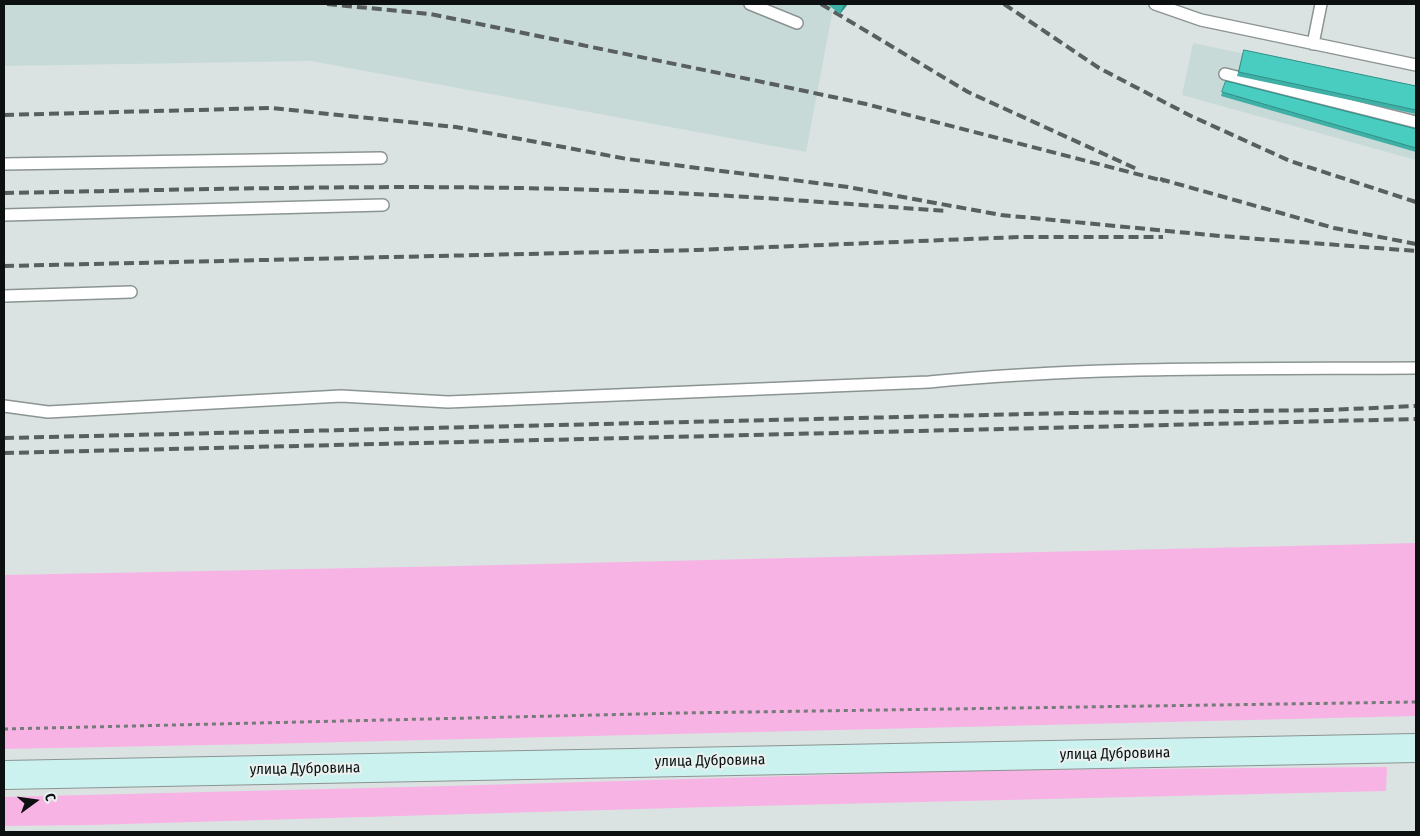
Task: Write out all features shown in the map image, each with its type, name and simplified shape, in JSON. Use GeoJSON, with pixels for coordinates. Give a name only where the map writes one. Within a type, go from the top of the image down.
{"type":"FeatureCollection","features":[{"type":"Feature","properties":{"kind":"main road","name":"улица Дубровина"},"geometry":{"type":"LineString","coordinates":[[4,775],[1416,748]]}},
{"type":"Feature","properties":{"kind":"lane"},"geometry":{"type":"LineString","coordinates":[[750,4],[797,23]]}},
{"type":"Feature","properties":{"kind":"lane"},"geometry":{"type":"LineString","coordinates":[[1156,4],[1201,20],[1416,65]]}},
{"type":"Feature","properties":{"kind":"lane"},"geometry":{"type":"LineString","coordinates":[[1313,44],[1321,4]]}},
{"type":"Feature","properties":{"kind":"lane"},"geometry":{"type":"LineString","coordinates":[[1225,74],[1416,122]]}},
{"type":"Feature","properties":{"kind":"lane"},"geometry":{"type":"LineString","coordinates":[[4,164],[381,158]]}},
{"type":"Feature","properties":{"kind":"lane"},"geometry":{"type":"LineString","coordinates":[[4,215],[383,204]]}},
{"type":"Feature","properties":{"kind":"lane"},"geometry":{"type":"LineString","coordinates":[[4,296],[131,292]]}},
{"type":"Feature","properties":{"kind":"lane"},"geometry":{"type":"LineString","coordinates":[[4,406],[48,412],[341,396],[448,402],[929,382],[980,377],[1173,369],[1416,368]]}},
{"type":"Feature","properties":{"kind":"path"},"geometry":{"type":"LineString","coordinates":[[4,729],[681,713],[1416,702]]}},
{"type":"Feature","properties":{"kind":"shaded area"},"geometry":{"type":"Polygon","coordinates":[[[4,4],[848,4],[840,14],[833,9],[806,152],[311,61],[4,66],[4,4]]]}},
{"type":"Feature","properties":{"kind":"shaded area"},"geometry":{"type":"Polygon","coordinates":[[[1193,43],[1416,90],[1416,160],[1182,95],[1193,43]]]}},
{"type":"Feature","properties":{"kind":"shaded area"},"geometry":{"type":"Polygon","coordinates":[[[1416,543],[1416,716],[4,749],[4,575],[1416,543]]]}},
{"type":"Feature","properties":{"kind":"shaded area"},"geometry":{"type":"Polygon","coordinates":[[[1387,767],[1386,791],[4,826],[4,797],[996,770],[1387,767]]]}},
{"type":"Feature","properties":{"kind":"building"},"geometry":{"type":"Polygon","coordinates":[[[1244,50],[1416,86],[1416,110],[1239,72],[1244,50]]]}},
{"type":"Feature","properties":{"kind":"building"},"geometry":{"type":"Polygon","coordinates":[[[1226,81],[1416,129],[1416,148],[1222,92],[1226,81]]]}},
{"type":"Feature","properties":{"kind":"railway"},"geometry":{"type":"LineString","coordinates":[[327,4],[430,14],[753,80],[866,104],[1164,181]]}},
{"type":"Feature","properties":{"kind":"railway"},"geometry":{"type":"LineString","coordinates":[[821,4],[968,92],[1139,170]]}},
{"type":"Feature","properties":{"kind":"railway"},"geometry":{"type":"LineString","coordinates":[[1004,4],[1099,68],[1191,116],[1290,161],[1416,202]]}},
{"type":"Feature","properties":{"kind":"railway"},"geometry":{"type":"LineString","coordinates":[[4,115],[271,108],[456,127],[627,159],[848,187],[1001,215],[1220,236],[1416,251]]}},
{"type":"Feature","properties":{"kind":"railway"},"geometry":{"type":"LineString","coordinates":[[1160,179],[1334,228],[1416,244]]}},
{"type":"Feature","properties":{"kind":"railway"},"geometry":{"type":"LineString","coordinates":[[4,193],[338,187],[506,188],[707,195],[948,211]]}},
{"type":"Feature","properties":{"kind":"railway"},"geometry":{"type":"LineString","coordinates":[[4,266],[697,250],[1020,237],[1163,237]]}},
{"type":"Feature","properties":{"kind":"railway"},"geometry":{"type":"LineString","coordinates":[[4,438],[1071,413],[1328,410],[1416,406]]}},
{"type":"Feature","properties":{"kind":"railway"},"geometry":{"type":"LineString","coordinates":[[4,453],[1416,419]]}}]}
